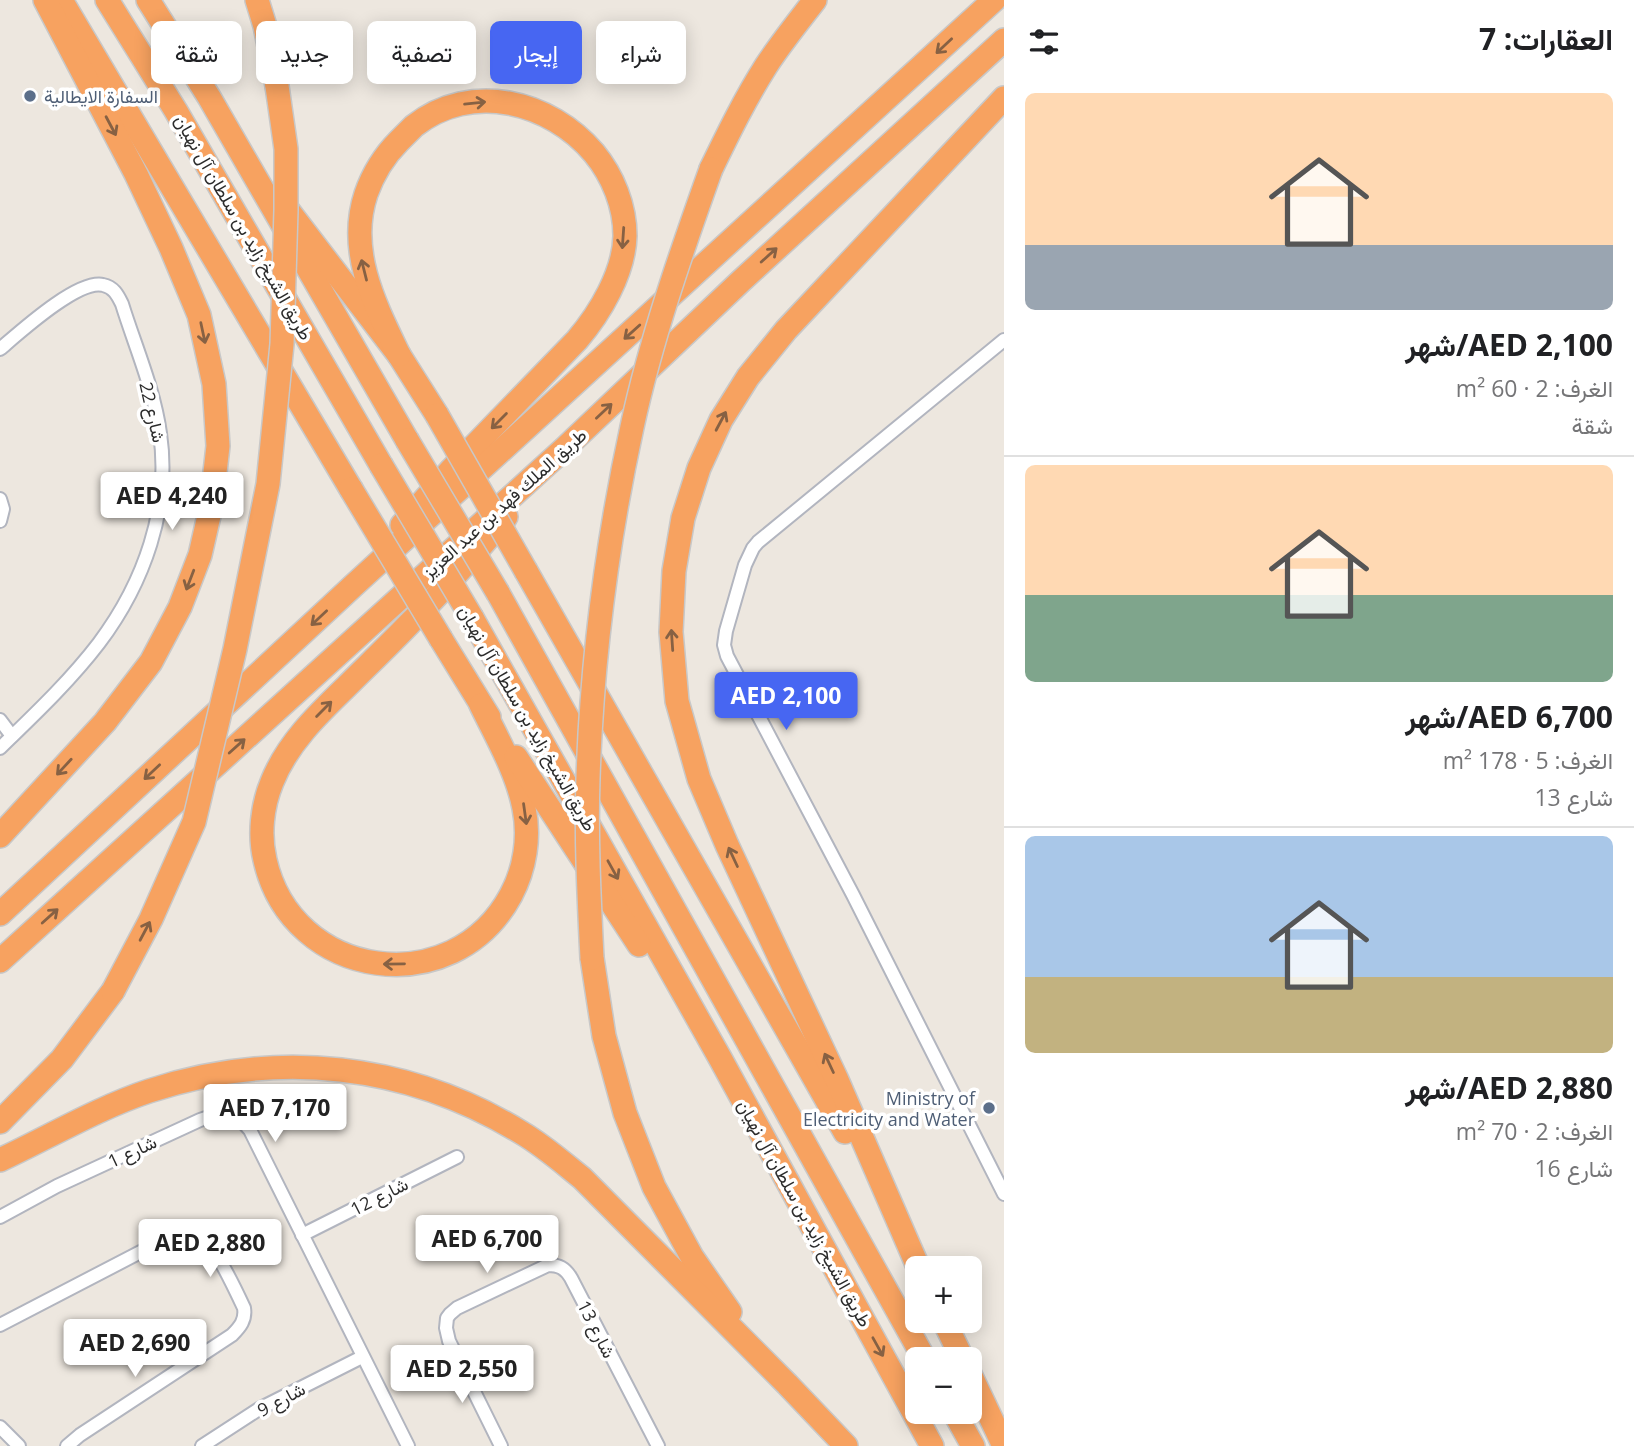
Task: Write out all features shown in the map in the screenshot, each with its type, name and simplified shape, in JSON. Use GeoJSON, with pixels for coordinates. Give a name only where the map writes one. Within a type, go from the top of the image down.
{"type":"FeatureCollection","features":[{"type":"Feature","properties":{"kind":"highway"},"geometry":{"type":"LineString","coordinates":[[0,836],[105,722],[151,662],[180,607],[200,555],[211,507],[218,446],[214,384],[199,315],[136,174],[45,0]]}},
{"type":"Feature","properties":{"kind":"highway"},"geometry":{"type":"LineString","coordinates":[[61,0],[481,705],[676,1001],[720,1059]]}},
{"type":"Feature","properties":{"kind":"highway","name":"طريق الشيخ زايد بن سلطان آل نهيان"},"geometry":{"type":"LineString","coordinates":[[107,0],[176,111],[472,618],[720,1059],[932,1446]]}},
{"type":"Feature","properties":{"kind":"highway","name":"طريق الشيخ زايد بن سلطان آل نهيان"},"geometry":{"type":"LineString","coordinates":[[148,0],[209,97],[498,593],[918,1347]]}},
{"type":"Feature","properties":{"kind":"highway"},"geometry":{"type":"LineString","coordinates":[[0,1122],[62,1059],[113,991],[151,919],[194,822],[235,649],[268,484],[282,344],[286,149],[277,86],[257,0]]}},
{"type":"Feature","properties":{"kind":"highway"},"geometry":{"type":"LineString","coordinates":[[787,1384],[737,1322],[692,1257],[654,1187],[625,1112],[604,1036],[592,958],[588,779],[592,690],[603,588],[633,425],[655,338],[711,169],[739,111],[766,65],[816,0]]}},
{"type":"Feature","properties":{"kind":"highway"},"geometry":{"type":"LineString","coordinates":[[0,914],[353,586],[995,0]]}},
{"type":"Feature","properties":{"kind":"highway","name":"طريق الملك فهد بن عبد العزيز"},"geometry":{"type":"LineString","coordinates":[[0,961],[565,447],[1004,40]]}},
{"type":"Feature","properties":{"kind":"highway"},"geometry":{"type":"LineString","coordinates":[[209,97],[268,183],[399,355],[437,415],[905,1238]]}},
{"type":"Feature","properties":{"kind":"highway"},"geometry":{"type":"LineString","coordinates":[[913,1256],[837,1080],[699,779],[677,701],[671,632],[674,571],[683,518],[699,468],[721,420],[748,377],[786,330],[1004,98]]}},
{"type":"Feature","properties":{"kind":"highway"},"geometry":{"type":"LineString","coordinates":[[353,586],[443,478],[584,331],[604,303],[613,283],[625,238],[624,217],[618,197],[600,160],[579,137],[552,117],[519,104],[501,102],[465,104],[447,109],[415,126],[390,150],[372,178],[360,210],[359,244],[369,288],[399,355]]}},
{"type":"Feature","properties":{"kind":"highway"},"geometry":{"type":"LineString","coordinates":[[481,705],[513,771],[525,809],[527,836],[519,877],[507,902],[489,926],[466,944],[444,956],[392,965],[362,961],[333,950],[307,933],[286,910],[271,883],[267,869],[262,840],[263,818],[267,796],[278,768],[309,724],[452,579],[565,447]]}},
{"type":"Feature","properties":{"kind":"highway"},"geometry":{"type":"LineString","coordinates":[[0,1160],[122,1101],[200,1077],[265,1068],[334,1068],[365,1072],[436,1092],[471,1106],[523,1133],[582,1178],[846,1446]]}},
{"type":"Feature","properties":{"kind":"highway"},"geometry":{"type":"LineString","coordinates":[[982,1399],[1004,1446]]}},
{"type":"Feature","properties":{"kind":"highway"},"geometry":{"type":"LineString","coordinates":[[961,1424],[973,1446]]}},
{"type":"Feature","properties":{"kind":"street","name":"شارع 22"},"geometry":{"type":"LineString","coordinates":[[0,349],[38,317],[74,293],[91,285],[103,285],[113,290],[122,304],[154,406],[163,470],[157,522],[144,563],[125,603],[80,666],[0,748]]}},
{"type":"Feature","properties":{"kind":"street"},"geometry":{"type":"LineString","coordinates":[[1004,340],[758,542],[746,565],[724,645],[726,656],[853,895],[1004,1194]]}},
{"type":"Feature","properties":{"kind":"street"},"geometry":{"type":"LineString","coordinates":[[0,499],[3,509],[0,521]]}},
{"type":"Feature","properties":{"kind":"street"},"geometry":{"type":"LineString","coordinates":[[0,720],[12,736]]}},
{"type":"Feature","properties":{"kind":"street","name":"شارع 1"},"geometry":{"type":"LineString","coordinates":[[0,1217],[76,1177],[210,1116],[239,1118],[250,1130],[408,1446]]}},
{"type":"Feature","properties":{"kind":"street","name":"شارع 12"},"geometry":{"type":"LineString","coordinates":[[302,1235],[457,1157]]}},
{"type":"Feature","properties":{"kind":"street"},"geometry":{"type":"LineString","coordinates":[[0,1325],[177,1233],[199,1233],[210,1244],[244,1308],[245,1315],[240,1326],[232,1335],[67,1446]]}},
{"type":"Feature","properties":{"kind":"street","name":"شارع 13"},"geometry":{"type":"LineString","coordinates":[[501,1446],[452,1348],[446,1328],[447,1318],[457,1308],[551,1265],[560,1266],[568,1273],[658,1446]]}},
{"type":"Feature","properties":{"kind":"street","name":"شارع 9"},"geometry":{"type":"LineString","coordinates":[[202,1446],[259,1409],[362,1357]]}},
{"type":"Feature","properties":{"kind":"street"},"geometry":{"type":"LineString","coordinates":[[0,1427],[19,1446]]}},
{"type":"Feature","properties":{"kind":"place","name":"السفارة الايطالية"},"geometry":{"type":"Point","coordinates":[30,96]}},
{"type":"Feature","properties":{"kind":"place","name":"Ministry of Electricity and Water"},"geometry":{"type":"Point","coordinates":[989,1108]}}]}
